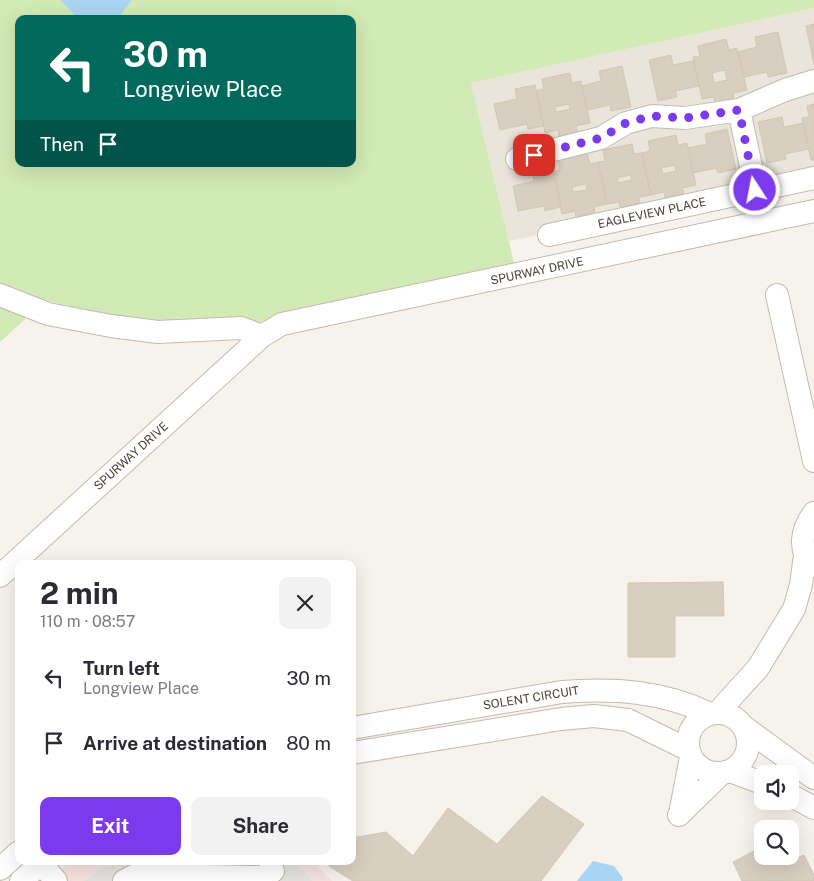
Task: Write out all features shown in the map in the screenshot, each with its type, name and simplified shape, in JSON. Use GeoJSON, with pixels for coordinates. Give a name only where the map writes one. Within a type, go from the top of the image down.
{"type":"FeatureCollection","features":[{"type":"Feature","properties":{"kind":"street"},"geometry":{"type":"LineString","coordinates":[[517,159],[601,138],[626,123],[652,116],[685,118],[739,110],[785,90],[814,82]]}},
{"type":"Feature","properties":{"kind":"street"},"geometry":{"type":"LineString","coordinates":[[739,110],[755,190],[765,222]]}},
{"type":"Feature","properties":{"kind":"street","name":"EAGLEVIEW PLACE"},"geometry":{"type":"LineString","coordinates":[[549,235],[814,178]]}},
{"type":"Feature","properties":{"kind":"street","name":"SPURWAY DRIVE"},"geometry":{"type":"LineString","coordinates":[[17,560],[262,336],[282,324],[814,211]]}},
{"type":"Feature","properties":{"kind":"street"},"geometry":{"type":"LineString","coordinates":[[0,294],[48,314],[111,326],[158,332],[241,328],[262,336]]}},
{"type":"Feature","properties":{"kind":"street"},"geometry":{"type":"LineString","coordinates":[[777,295],[814,461]]}},
{"type":"Feature","properties":{"kind":"street"},"geometry":{"type":"LineString","coordinates":[[713,713],[758,668],[794,609],[810,561],[803,544],[803,533],[807,522],[814,513]]}},
{"type":"Feature","properties":{"kind":"street","name":"SPURWAY DRIVE"},"geometry":{"type":"LineString","coordinates":[[0,576],[15,562]]}},
{"type":"Feature","properties":{"kind":"street"},"geometry":{"type":"LineString","coordinates":[[794,609],[814,593]]}},
{"type":"Feature","properties":{"kind":"street"},"geometry":{"type":"LineString","coordinates":[[758,668],[742,725],[748,737],[746,752],[739,765],[726,772],[679,815],[689,753],[687,738],[691,727],[698,719],[713,713],[727,713],[742,725],[814,778]]}},
{"type":"Feature","properties":{"kind":"street","name":"SOLENT CIRCUIT"},"geometry":{"type":"LineString","coordinates":[[356,727],[562,692],[611,689],[657,696],[686,703],[713,713]]}},
{"type":"Feature","properties":{"kind":"street","name":"SOLENT CIRCUIT"},"geometry":{"type":"LineString","coordinates":[[356,752],[562,719],[594,716],[628,720],[689,753]]}},
{"type":"Feature","properties":{"kind":"street"},"geometry":{"type":"LineString","coordinates":[[689,753],[699,767],[710,772],[726,772],[754,781]]}},
{"type":"Feature","properties":{"kind":"street"},"geometry":{"type":"LineString","coordinates":[[799,800],[814,808]]}},
{"type":"Feature","properties":{"kind":"street"},"geometry":{"type":"LineString","coordinates":[[0,869],[15,856]]}},
{"type":"Feature","properties":{"kind":"street"},"geometry":{"type":"LineString","coordinates":[[23,880],[40,865]]}},
{"type":"Feature","properties":{"kind":"street"},"geometry":{"type":"LineString","coordinates":[[45,865],[56,881]]}},
{"type":"Feature","properties":{"kind":"street"},"geometry":{"type":"LineString","coordinates":[[156,865],[152,875],[262,877],[273,871]]}},
{"type":"Feature","properties":{"kind":"street"},"geometry":{"type":"LineString","coordinates":[[124,881],[156,865]]}},
{"type":"Feature","properties":{"kind":"shaded area"},"geometry":{"type":"Polygon","coordinates":[[[814,8],[814,178],[509,241],[471,83],[814,8]]]}},
{"type":"Feature","properties":{"kind":"shaded area"},"geometry":{"type":"Polygon","coordinates":[[[66,865],[317,865],[332,881],[49,881],[66,865]]]}},
{"type":"Feature","properties":{"kind":"shaded area"},"geometry":{"type":"Polygon","coordinates":[[[106,865],[298,865],[312,881],[84,881],[106,865]]]}},
{"type":"Feature","properties":{"kind":"green space"},"geometry":{"type":"Polygon","coordinates":[[[0,0],[814,0],[814,8],[471,83],[517,275],[237,326],[154,329],[46,300],[0,342],[0,0]]]}},
{"type":"Feature","properties":{"kind":"water"},"geometry":{"type":"Polygon","coordinates":[[[61,0],[132,0],[120,15],[74,15],[61,0]]]}},
{"type":"Feature","properties":{"kind":"water"},"geometry":{"type":"Polygon","coordinates":[[[593,861],[614,866],[623,878],[622,881],[577,881],[593,861]]]}},
{"type":"Feature","properties":{"kind":"building"},"geometry":{"type":"Polygon","coordinates":[[[814,24],[814,65],[806,26],[814,24]]]}},
{"type":"Feature","properties":{"kind":"building"},"geometry":{"type":"Polygon","coordinates":[[[778,32],[787,73],[768,77],[767,72],[744,77],[738,52],[757,47],[755,37],[778,32]]]}},
{"type":"Feature","properties":{"kind":"building"},"geometry":{"type":"Polygon","coordinates":[[[726,39],[729,50],[737,48],[747,90],[733,93],[734,98],[715,103],[714,97],[702,99],[693,57],[700,56],[698,46],[726,39]],[[725,70],[712,73],[714,83],[727,80],[725,70]]]}},
{"type":"Feature","properties":{"kind":"building"},"geometry":{"type":"Polygon","coordinates":[[[671,55],[673,65],[693,61],[699,86],[675,91],[677,97],[658,101],[649,60],[671,55]]]}},
{"type":"Feature","properties":{"kind":"building"},"geometry":{"type":"Polygon","coordinates":[[[622,66],[631,107],[611,111],[610,105],[587,110],[582,86],[601,81],[599,71],[622,66]]]}},
{"type":"Feature","properties":{"kind":"building"},"geometry":{"type":"Polygon","coordinates":[[[570,73],[572,83],[581,81],[590,123],[576,126],[578,132],[559,136],[558,130],[545,133],[536,91],[544,89],[542,79],[570,73]],[[569,104],[555,107],[556,112],[570,109],[569,104]]]}},
{"type":"Feature","properties":{"kind":"building"},"geometry":{"type":"Polygon","coordinates":[[[535,85],[544,126],[528,129],[527,124],[500,130],[494,104],[517,99],[515,89],[535,85]]]}},
{"type":"Feature","properties":{"kind":"building"},"geometry":{"type":"Polygon","coordinates":[[[814,104],[814,160],[811,160],[802,118],[809,117],[807,106],[814,104]]]}},
{"type":"Feature","properties":{"kind":"building"},"geometry":{"type":"Polygon","coordinates":[[[782,117],[784,127],[803,123],[809,149],[785,154],[786,159],[767,163],[758,122],[782,117]]]}},
{"type":"Feature","properties":{"kind":"building"},"geometry":{"type":"Polygon","coordinates":[[[727,129],[736,169],[718,173],[716,168],[693,173],[688,148],[707,144],[705,134],[727,129]]]}},
{"type":"Feature","properties":{"kind":"building"},"geometry":{"type":"Polygon","coordinates":[[[676,135],[678,145],[687,143],[696,185],[682,188],[684,194],[665,198],[664,192],[651,195],[642,153],[650,151],[648,141],[676,135]],[[675,165],[661,168],[663,174],[676,171],[675,165]]]}},
{"type":"Feature","properties":{"kind":"building"},"geometry":{"type":"Polygon","coordinates":[[[632,144],[634,154],[642,153],[651,195],[639,197],[640,203],[620,207],[619,202],[607,204],[598,162],[605,161],[603,150],[632,144]],[[630,175],[617,178],[618,183],[632,180],[630,175]]]}},
{"type":"Feature","properties":{"kind":"building"},"geometry":{"type":"Polygon","coordinates":[[[587,153],[590,164],[598,162],[607,204],[594,207],[595,212],[576,217],[575,211],[562,214],[553,172],[560,170],[558,160],[587,153]],[[586,184],[572,187],[573,192],[587,190],[586,184]]]}},
{"type":"Feature","properties":{"kind":"building"},"geometry":{"type":"Polygon","coordinates":[[[553,166],[561,207],[545,211],[544,206],[518,211],[513,186],[534,181],[532,171],[553,166]]]}},
{"type":"Feature","properties":{"kind":"building"},"geometry":{"type":"Polygon","coordinates":[[[723,582],[724,616],[675,616],[675,657],[628,657],[628,583],[723,582]]]}},
{"type":"Feature","properties":{"kind":"building"},"geometry":{"type":"Polygon","coordinates":[[[542,796],[584,824],[541,881],[353,881],[329,866],[356,865],[356,837],[386,832],[413,856],[448,808],[497,844],[542,796]]]}},
{"type":"Feature","properties":{"kind":"building"},"geometry":{"type":"Polygon","coordinates":[[[754,851],[754,865],[799,865],[799,857],[804,855],[814,875],[814,881],[742,881],[733,862],[754,851]]]}},
{"type":"Feature","properties":{"kind":"route"},"geometry":{"type":"LineString","coordinates":[[534,155],[601,138],[626,123],[652,116],[685,118],[739,110],[755,190]]}}]}
